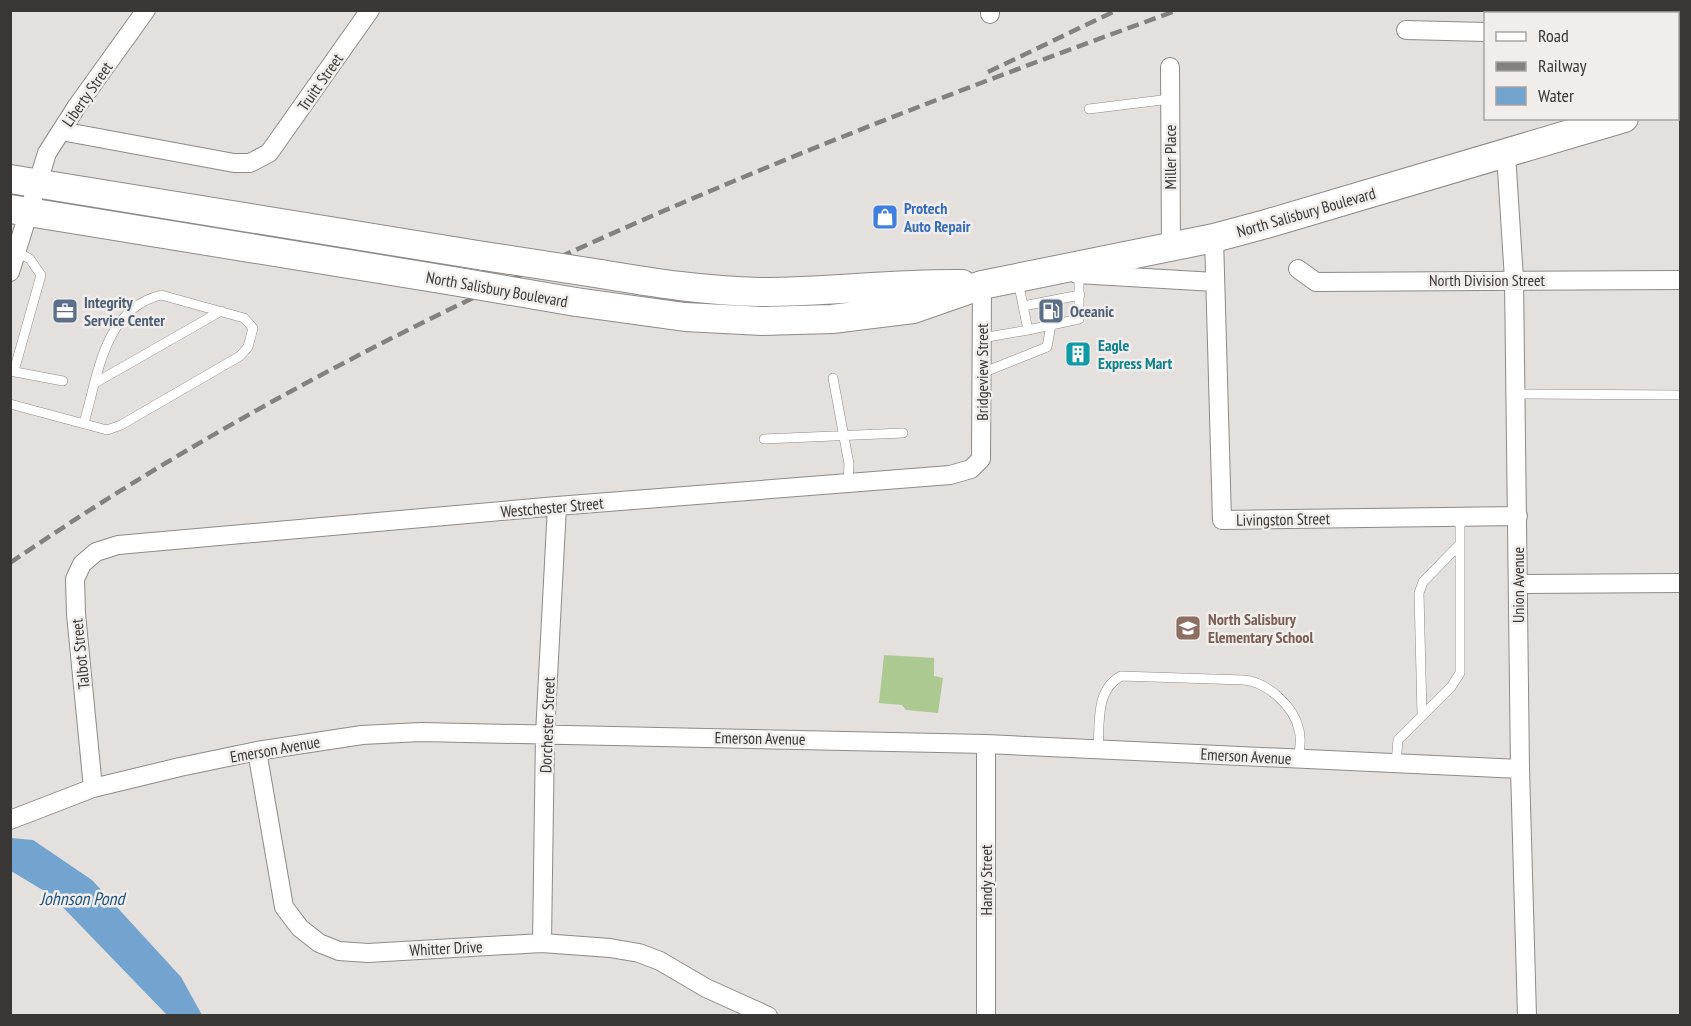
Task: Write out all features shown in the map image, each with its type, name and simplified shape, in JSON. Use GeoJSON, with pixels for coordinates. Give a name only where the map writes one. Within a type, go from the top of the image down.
{"type":"FeatureCollection","features":[{"type":"Feature","properties":{"kind":"main road","name":"North Salisbury Boulevard"},"geometry":{"type":"LineString","coordinates":[[19,210],[576,302],[686,317],[762,321],[832,319],[913,309],[982,285],[1214,238],[1506,154],[1607,121]]}},
{"type":"Feature","properties":{"kind":"main road","name":"North Salisbury Boulevard"},"geometry":{"type":"LineString","coordinates":[[24,181],[686,288],[759,292],[826,290],[908,283],[982,285]]}},
{"type":"Feature","properties":{"kind":"street","name":"Liberty Street"},"geometry":{"type":"LineString","coordinates":[[10,272],[16,245],[24,181],[47,153],[146,10]]}},
{"type":"Feature","properties":{"kind":"street","name":"Truitt Street"},"geometry":{"type":"LineString","coordinates":[[61,131],[234,163],[250,163],[269,153],[370,10]]}},
{"type":"Feature","properties":{"kind":"street"},"geometry":{"type":"LineString","coordinates":[[1406,30],[1484,32]]}},
{"type":"Feature","properties":{"kind":"street","name":"Miller Place"},"geometry":{"type":"LineString","coordinates":[[1170,67],[1171,247]]}},
{"type":"Feature","properties":{"kind":"street","name":"Union Avenue"},"geometry":{"type":"LineString","coordinates":[[1506,154],[1514,279],[1520,769],[1527,1016]]}},
{"type":"Feature","properties":{"kind":"street","name":"Livingston Street"},"geometry":{"type":"LineString","coordinates":[[1214,238],[1222,520],[1518,516]]}},
{"type":"Feature","properties":{"kind":"street","name":"North Division Street"},"geometry":{"type":"LineString","coordinates":[[1298,269],[1316,282],[1514,279],[1680,280]]}},
{"type":"Feature","properties":{"kind":"street"},"geometry":{"type":"LineString","coordinates":[[1046,272],[1215,282]]}},
{"type":"Feature","properties":{"kind":"street","name":"Bridgeview Street"},"geometry":{"type":"LineString","coordinates":[[981,459],[982,285]]}},
{"type":"Feature","properties":{"kind":"street","name":"Westchester Street"},"geometry":{"type":"LineString","coordinates":[[118,545],[557,506],[950,475],[970,469],[981,459]]}},
{"type":"Feature","properties":{"kind":"street","name":"Dorchester Street"},"geometry":{"type":"LineString","coordinates":[[542,943],[545,734],[557,506]]}},
{"type":"Feature","properties":{"kind":"street","name":"Talbot Street"},"geometry":{"type":"LineString","coordinates":[[93,788],[76,614],[75,579],[82,564],[96,552],[118,545]]}},
{"type":"Feature","properties":{"kind":"street"},"geometry":{"type":"LineString","coordinates":[[1518,584],[1680,583]]}},
{"type":"Feature","properties":{"kind":"street","name":"Emerson Avenue"},"geometry":{"type":"LineString","coordinates":[[10,820],[93,788],[257,751],[362,735],[545,734],[986,744],[1520,769]]}},
{"type":"Feature","properties":{"kind":"street","name":"Handy Street"},"geometry":{"type":"LineString","coordinates":[[986,744],[986,1016]]}},
{"type":"Feature","properties":{"kind":"street","name":"Whitter Drive"},"geometry":{"type":"LineString","coordinates":[[257,751],[284,907],[300,928],[319,943],[339,951],[368,953],[542,943],[639,953],[679,971],[706,988],[768,1016]]}},
{"type":"Feature","properties":{"kind":"lane"},"geometry":{"type":"LineString","coordinates":[[1089,109],[1170,99]]}},
{"type":"Feature","properties":{"kind":"lane"},"geometry":{"type":"LineString","coordinates":[[16,245],[41,275],[12,371],[63,381]]}},
{"type":"Feature","properties":{"kind":"lane"},"geometry":{"type":"LineString","coordinates":[[982,338],[1079,319],[1079,274]]}},
{"type":"Feature","properties":{"kind":"lane"},"geometry":{"type":"LineString","coordinates":[[1017,278],[1028,330]]}},
{"type":"Feature","properties":{"kind":"lane"},"geometry":{"type":"LineString","coordinates":[[10,404],[107,430],[120,425],[240,356],[248,347],[253,328],[244,318],[221,311],[160,295],[148,298],[131,308],[117,324],[107,345],[84,423]]}},
{"type":"Feature","properties":{"kind":"lane"},"geometry":{"type":"LineString","coordinates":[[1023,306],[1080,295]]}},
{"type":"Feature","properties":{"kind":"lane"},"geometry":{"type":"LineString","coordinates":[[95,383],[221,311]]}},
{"type":"Feature","properties":{"kind":"lane"},"geometry":{"type":"LineString","coordinates":[[982,373],[1047,347],[1052,325]]}},
{"type":"Feature","properties":{"kind":"lane"},"geometry":{"type":"LineString","coordinates":[[833,378],[841,435],[849,464],[848,483]]}},
{"type":"Feature","properties":{"kind":"lane"},"geometry":{"type":"LineString","coordinates":[[1514,394],[1680,395]]}},
{"type":"Feature","properties":{"kind":"lane"},"geometry":{"type":"LineString","coordinates":[[764,439],[903,433]]}},
{"type":"Feature","properties":{"kind":"lane"},"geometry":{"type":"LineString","coordinates":[[1396,763],[1398,740],[1454,683],[1460,673],[1460,516]]}},
{"type":"Feature","properties":{"kind":"lane"},"geometry":{"type":"LineString","coordinates":[[1422,716],[1419,593],[1423,582],[1460,545]]}},
{"type":"Feature","properties":{"kind":"lane"},"geometry":{"type":"LineString","coordinates":[[1098,749],[1103,693],[1113,680],[1121,676],[1233,679],[1254,681],[1263,685],[1287,708],[1299,728],[1299,759]]}},
{"type":"Feature","properties":{"kind":"green space"},"geometry":{"type":"Polygon","coordinates":[[[884,655],[934,658],[934,676],[943,678],[938,713],[906,710],[902,705],[879,703],[884,655]]]}},
{"type":"Feature","properties":{"kind":"water","name":"Johnson Pond"},"geometry":{"type":"Polygon","coordinates":[[[11,838],[33,840],[92,880],[181,977],[202,1015],[167,1015],[51,895],[11,871],[11,838]]]}},
{"type":"Feature","properties":{"kind":"railway"},"geometry":{"type":"LineString","coordinates":[[988,72],[1117,10]]}},
{"type":"Feature","properties":{"kind":"railway"},"geometry":{"type":"LineString","coordinates":[[10,563],[146,475],[286,394],[430,319],[576,250],[725,185],[875,124],[1178,10]]}},
{"type":"Feature","properties":{"kind":"place","name":"Protech Auto Repair"},"geometry":{"type":"Point","coordinates":[885,217]}},
{"type":"Feature","properties":{"kind":"place","name":"Integrity Service Center"},"geometry":{"type":"Point","coordinates":[65,311]}},
{"type":"Feature","properties":{"kind":"place","name":"Oceanic"},"geometry":{"type":"Point","coordinates":[1051,311]}},
{"type":"Feature","properties":{"kind":"place","name":"Eagle Express Mart"},"geometry":{"type":"Point","coordinates":[1078,354]}},
{"type":"Feature","properties":{"kind":"place","name":"North Salisbury Elementary School"},"geometry":{"type":"Point","coordinates":[1188,628]}}]}
